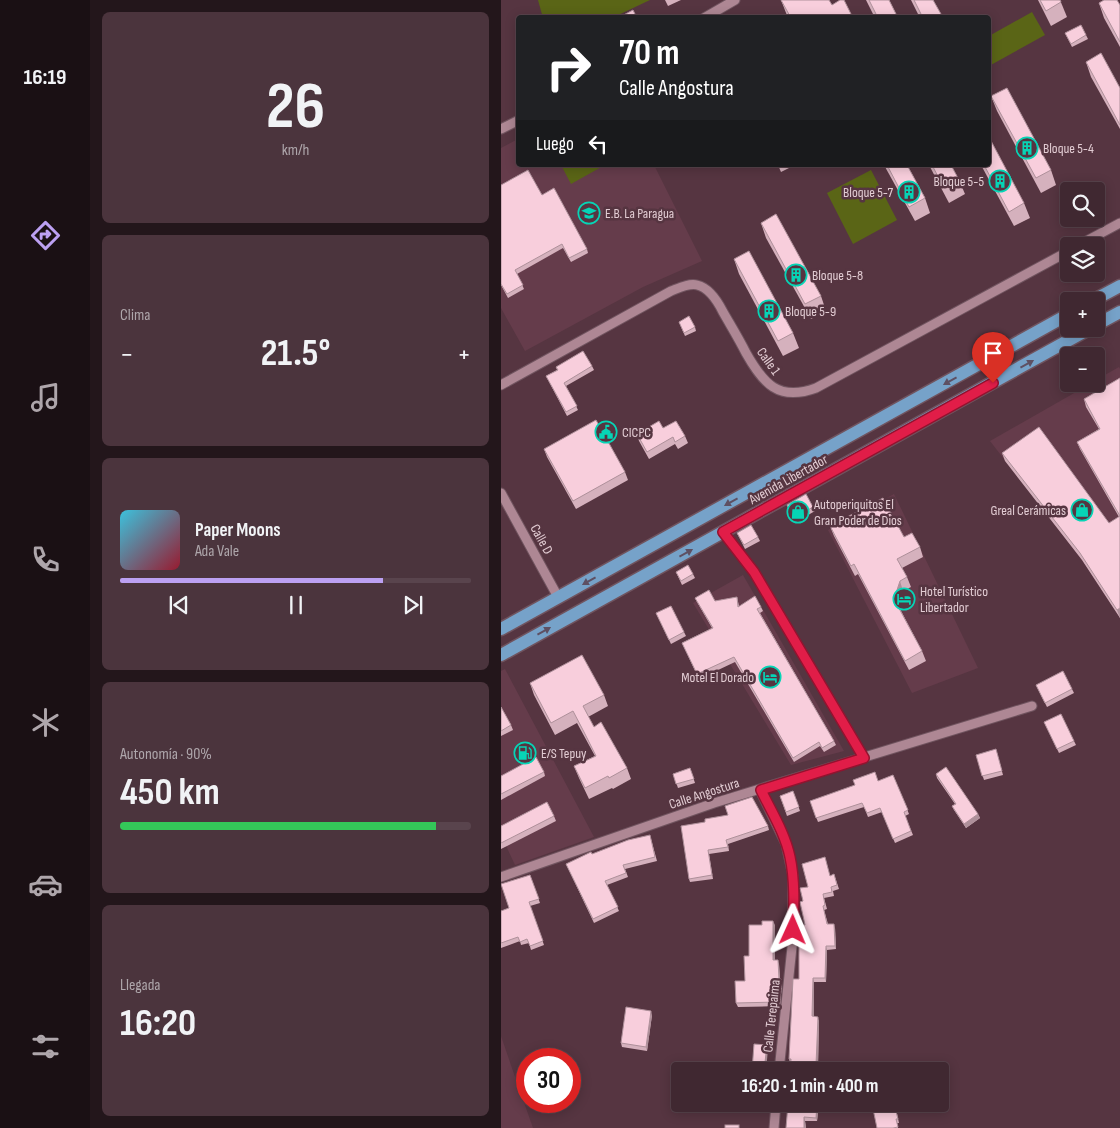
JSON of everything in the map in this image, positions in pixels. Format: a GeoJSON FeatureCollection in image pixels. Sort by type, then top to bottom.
{"type":"FeatureCollection","features":[{"type":"Feature","properties":{"kind":"main road"},"geometry":{"type":"LineString","coordinates":[[1105,294],[1120,286]]}},
{"type":"Feature","properties":{"kind":"main road"},"geometry":{"type":"LineString","coordinates":[[1105,320],[1120,312]]}},
{"type":"Feature","properties":{"kind":"main road","name":"Avenida Libertador"},"geometry":{"type":"LineString","coordinates":[[501,629],[1060,319]]}},
{"type":"Feature","properties":{"kind":"main road","name":"Avenida Libertador"},"geometry":{"type":"LineString","coordinates":[[501,655],[1075,337]]}},
{"type":"Feature","properties":{"kind":"main road"},"geometry":{"type":"LineString","coordinates":[[558,598],[569,617]]}},
{"type":"Feature","properties":{"kind":"street"},"geometry":{"type":"LineString","coordinates":[[709,15],[735,0]]}},
{"type":"Feature","properties":{"kind":"street"},"geometry":{"type":"LineString","coordinates":[[501,129],[516,122]]}},
{"type":"Feature","properties":{"kind":"street"},"geometry":{"type":"LineString","coordinates":[[1094,237],[1120,223]]}},
{"type":"Feature","properties":{"kind":"street","name":"Calle 1"},"geometry":{"type":"LineString","coordinates":[[501,384],[671,290],[692,285],[704,288],[711,294],[754,366],[767,383],[774,389],[784,392],[801,393],[815,388],[1060,256]]}},
{"type":"Feature","properties":{"kind":"street","name":"Calle D"},"geometry":{"type":"LineString","coordinates":[[501,493],[558,598]]}},
{"type":"Feature","properties":{"kind":"street"},"geometry":{"type":"LineString","coordinates":[[723,532],[754,572],[864,758]]}},
{"type":"Feature","properties":{"kind":"street","name":"Calle Angostura"},"geometry":{"type":"LineString","coordinates":[[501,877],[705,807],[1033,706]]}},
{"type":"Feature","properties":{"kind":"street","name":"Calle Terepaima"},"geometry":{"type":"LineString","coordinates":[[761,790],[786,844],[793,876],[792,947],[780,1062]]}},
{"type":"Feature","properties":{"kind":"street"},"geometry":{"type":"LineString","coordinates":[[774,1128],[775,1112]]}},
{"type":"Feature","properties":{"kind":"shaded area","name":"E.B. La Paragua"},"geometry":{"type":"Polygon","coordinates":[[[516,140],[516,167],[655,167],[702,261],[643,287],[525,351],[501,308],[501,148],[516,140]]]}},
{"type":"Feature","properties":{"kind":"shaded area","name":"Greal Cerámicas"},"geometry":{"type":"Polygon","coordinates":[[[1119,367],[1120,369],[1120,618],[1082,560],[990,441],[1076,392],[1105,392],[1105,375],[1119,367]]]}},
{"type":"Feature","properties":{"kind":"shaded area","name":"Hotel Turístico Libertador"},"geometry":{"type":"Polygon","coordinates":[[[894,494],[978,668],[912,693],[828,530],[894,494]]]}},
{"type":"Feature","properties":{"kind":"shaded area","name":"Motel El Dorado"},"geometry":{"type":"Polygon","coordinates":[[[743,575],[844,751],[791,765],[693,603],[743,575]]]}},
{"type":"Feature","properties":{"kind":"shaded area","name":"E/S Tepuy"},"geometry":{"type":"Polygon","coordinates":[[[505,669],[594,837],[515,865],[501,835],[501,671],[505,669]]]}},
{"type":"Feature","properties":{"kind":"shaded area"},"geometry":{"type":"Polygon","coordinates":[[[501,1036],[516,1080],[516,1113],[528,1113],[533,1128],[501,1128],[501,1036]]]}},
{"type":"Feature","properties":{"kind":"green space"},"geometry":{"type":"Polygon","coordinates":[[[538,0],[650,0],[618,15],[542,15],[538,0]]]}},
{"type":"Feature","properties":{"kind":"green space"},"geometry":{"type":"Polygon","coordinates":[[[1032,12],[1045,35],[991,65],[991,35],[1032,12]]]}},
{"type":"Feature","properties":{"kind":"green space"},"geometry":{"type":"Polygon","coordinates":[[[562,167],[601,167],[571,184],[562,167]]]}},
{"type":"Feature","properties":{"kind":"green space"},"geometry":{"type":"Polygon","coordinates":[[[871,170],[897,220],[853,244],[827,193],[871,170]]]}},
{"type":"Feature","properties":{"kind":"building"},"geometry":{"type":"Polygon","coordinates":[[[781,0],[829,0],[832,5],[840,0],[844,0],[852,15],[789,15],[781,0]]]}},
{"type":"Feature","properties":{"kind":"building"},"geometry":{"type":"Polygon","coordinates":[[[869,0],[889,0],[896,15],[876,15],[869,0]]]}},
{"type":"Feature","properties":{"kind":"building"},"geometry":{"type":"Polygon","coordinates":[[[914,0],[933,0],[941,14],[940,15],[922,15],[914,0]]]}},
{"type":"Feature","properties":{"kind":"building"},"geometry":{"type":"Polygon","coordinates":[[[1040,0],[1060,0],[1061,2],[1046,11],[1040,0]]]}},
{"type":"Feature","properties":{"kind":"building"},"geometry":{"type":"Polygon","coordinates":[[[1104,0],[1117,0],[1120,5],[1120,42],[1099,3],[1104,0]]]}},
{"type":"Feature","properties":{"kind":"building"},"geometry":{"type":"Polygon","coordinates":[[[633,10],[636,15],[624,15],[633,10]]]}},
{"type":"Feature","properties":{"kind":"building"},"geometry":{"type":"Polygon","coordinates":[[[1081,25],[1086,35],[1071,44],[1065,33],[1081,25]]]}},
{"type":"Feature","properties":{"kind":"building"},"geometry":{"type":"Polygon","coordinates":[[[1101,53],[1120,88],[1120,125],[1086,62],[1101,53]]]}},
{"type":"Feature","properties":{"kind":"building","name":"Bloque 5-4"},"geometry":{"type":"Polygon","coordinates":[[[1007,88],[1051,170],[1036,178],[991,96],[1007,88]]]}},
{"type":"Feature","properties":{"kind":"building","name":"Bloque 5-5"},"geometry":{"type":"Polygon","coordinates":[[[991,141],[1024,203],[1009,212],[985,167],[991,167],[991,141]]]}},
{"type":"Feature","properties":{"kind":"building","name":"Bloque 5-7"},"geometry":{"type":"Polygon","coordinates":[[[888,167],[908,167],[925,198],[909,207],[888,167]]]}},
{"type":"Feature","properties":{"kind":"building"},"geometry":{"type":"Polygon","coordinates":[[[933,167],[952,167],[959,180],[944,188],[933,167]]]}},
{"type":"Feature","properties":{"kind":"building"},"geometry":{"type":"Polygon","coordinates":[[[528,170],[542,195],[554,188],[587,249],[569,258],[562,244],[515,270],[523,285],[507,294],[501,284],[501,185],[528,170]]]}},
{"type":"Feature","properties":{"kind":"building","name":"Bloque 5-8"},"geometry":{"type":"Polygon","coordinates":[[[776,214],[821,296],[805,304],[761,223],[776,214]]]}},
{"type":"Feature","properties":{"kind":"building","name":"Bloque 5-9"},"geometry":{"type":"Polygon","coordinates":[[[749,251],[793,333],[778,341],[734,259],[749,251]]]}},
{"type":"Feature","properties":{"kind":"building"},"geometry":{"type":"Polygon","coordinates":[[[689,316],[695,327],[684,333],[679,322],[689,316]]]}},
{"type":"Feature","properties":{"kind":"building"},"geometry":{"type":"Polygon","coordinates":[[[583,351],[592,366],[564,383],[577,406],[566,412],[546,376],[558,370],[556,367],[583,351]]]}},
{"type":"Feature","properties":{"kind":"building"},"geometry":{"type":"Polygon","coordinates":[[[1120,378],[1120,516],[1077,442],[1100,429],[1084,399],[1096,392],[1105,392],[1105,387],[1120,378]]]}},
{"type":"Feature","properties":{"kind":"building"},"geometry":{"type":"Polygon","coordinates":[[[596,420],[625,472],[573,501],[544,449],[596,420]]]}},
{"type":"Feature","properties":{"kind":"building"},"geometry":{"type":"Polygon","coordinates":[[[659,421],[663,428],[676,421],[685,436],[675,442],[673,437],[647,452],[637,434],[659,421]]]}},
{"type":"Feature","properties":{"kind":"building"},"geometry":{"type":"Polygon","coordinates":[[[1039,427],[1109,523],[1120,516],[1120,608],[1117,610],[1080,553],[1002,453],[1039,427]]]}},
{"type":"Feature","properties":{"kind":"building"},"geometry":{"type":"Polygon","coordinates":[[[806,494],[813,507],[794,518],[787,505],[806,494]]]}},
{"type":"Feature","properties":{"kind":"building"},"geometry":{"type":"Polygon","coordinates":[[[883,498],[904,537],[912,533],[920,547],[897,559],[907,577],[900,581],[894,599],[922,651],[905,661],[854,564],[851,566],[830,526],[883,498]]]}},
{"type":"Feature","properties":{"kind":"building"},"geometry":{"type":"Polygon","coordinates":[[[751,525],[758,537],[744,545],[737,533],[751,525]]]}},
{"type":"Feature","properties":{"kind":"building"},"geometry":{"type":"Polygon","coordinates":[[[688,565],[693,574],[681,581],[676,572],[688,565]]]}},
{"type":"Feature","properties":{"kind":"building","name":"Motel El Dorado"},"geometry":{"type":"Polygon","coordinates":[[[709,590],[715,601],[737,597],[738,607],[755,596],[761,607],[757,609],[834,741],[822,748],[819,742],[793,758],[734,657],[697,674],[682,643],[713,628],[695,598],[709,590]]]}},
{"type":"Feature","properties":{"kind":"building"},"geometry":{"type":"Polygon","coordinates":[[[671,606],[684,632],[669,640],[656,613],[671,606]]]}},
{"type":"Feature","properties":{"kind":"building"},"geometry":{"type":"Polygon","coordinates":[[[582,655],[604,695],[583,706],[594,727],[601,722],[627,768],[585,788],[574,766],[596,756],[573,711],[551,723],[530,683],[582,655]]]}},
{"type":"Feature","properties":{"kind":"building"},"geometry":{"type":"Polygon","coordinates":[[[1063,671],[1072,689],[1045,703],[1036,685],[1063,671]]]}},
{"type":"Feature","properties":{"kind":"building"},"geometry":{"type":"Polygon","coordinates":[[[501,707],[511,725],[501,731],[501,707]]]}},
{"type":"Feature","properties":{"kind":"building"},"geometry":{"type":"Polygon","coordinates":[[[1061,714],[1074,741],[1057,749],[1044,722],[1061,714]]]}},
{"type":"Feature","properties":{"kind":"building"},"geometry":{"type":"Polygon","coordinates":[[[996,749],[1002,771],[982,776],[976,755],[996,749]]]}},
{"type":"Feature","properties":{"kind":"building"},"geometry":{"type":"Polygon","coordinates":[[[536,757],[544,772],[501,794],[501,776],[536,757]]]}},
{"type":"Feature","properties":{"kind":"building"},"geometry":{"type":"Polygon","coordinates":[[[946,767],[978,814],[964,824],[952,806],[956,804],[936,774],[946,767]]]}},
{"type":"Feature","properties":{"kind":"building"},"geometry":{"type":"Polygon","coordinates":[[[690,768],[694,779],[676,784],[673,774],[690,768]]]}},
{"type":"Feature","properties":{"kind":"building"},"geometry":{"type":"Polygon","coordinates":[[[875,772],[878,781],[893,775],[908,810],[904,812],[911,831],[893,839],[880,808],[867,813],[862,803],[816,818],[810,801],[855,785],[853,780],[875,772]]]}},
{"type":"Feature","properties":{"kind":"building"},"geometry":{"type":"Polygon","coordinates":[[[793,791],[799,807],[786,812],[780,796],[793,791]]]}},
{"type":"Feature","properties":{"kind":"building"},"geometry":{"type":"Polygon","coordinates":[[[752,797],[768,826],[726,840],[728,847],[708,850],[712,875],[689,879],[681,826],[705,822],[705,819],[728,815],[725,806],[752,797]]]}},
{"type":"Feature","properties":{"kind":"building"},"geometry":{"type":"Polygon","coordinates":[[[547,802],[554,816],[501,843],[501,826],[547,802]]]}},
{"type":"Feature","properties":{"kind":"building"},"geometry":{"type":"Polygon","coordinates":[[[650,835],[655,857],[623,865],[626,873],[605,881],[618,907],[593,919],[566,864],[591,852],[592,854],[628,840],[650,835]]]}},
{"type":"Feature","properties":{"kind":"building"},"geometry":{"type":"Polygon","coordinates":[[[825,857],[830,876],[834,874],[837,885],[831,887],[832,892],[823,894],[825,905],[823,906],[827,924],[834,924],[835,946],[826,946],[825,978],[813,978],[812,1016],[818,1017],[816,1062],[791,1062],[791,1059],[789,1059],[793,979],[799,979],[799,933],[803,933],[803,925],[805,925],[800,902],[803,901],[800,888],[808,887],[802,864],[825,857]]]}},
{"type":"Feature","properties":{"kind":"building"},"geometry":{"type":"Polygon","coordinates":[[[530,875],[539,899],[529,902],[543,941],[530,946],[527,939],[520,942],[518,937],[501,943],[501,911],[509,908],[501,884],[530,875]]]}},
{"type":"Feature","properties":{"kind":"building"},"geometry":{"type":"Polygon","coordinates":[[[762,921],[773,921],[773,960],[778,960],[779,979],[781,979],[778,1002],[736,1003],[735,981],[745,981],[744,956],[749,956],[749,925],[762,925],[762,921]]]}},
{"type":"Feature","properties":{"kind":"building"},"geometry":{"type":"Polygon","coordinates":[[[626,1007],[651,1011],[646,1047],[621,1043],[626,1007]]]}},
{"type":"Feature","properties":{"kind":"building"},"geometry":{"type":"Polygon","coordinates":[[[754,1044],[767,1045],[765,1062],[753,1062],[754,1044]]]}},
{"type":"Feature","properties":{"kind":"building"},"geometry":{"type":"Polygon","coordinates":[[[787,1112],[816,1112],[816,1118],[804,1117],[804,1128],[786,1128],[787,1112]]]}},
{"type":"Feature","properties":{"kind":"building"},"geometry":{"type":"Polygon","coordinates":[[[874,1112],[896,1112],[898,1127],[877,1128],[874,1112]]]}},
{"type":"Feature","properties":{"kind":"building"},"geometry":{"type":"Polygon","coordinates":[[[725,1125],[739,1125],[739,1128],[725,1128],[725,1125]]]}},
{"type":"Feature","properties":{"kind":"place","name":"Bloque 5-4"},"geometry":{"type":"Point","coordinates":[1027,148]}},
{"type":"Feature","properties":{"kind":"place","name":"Bloque 5-5"},"geometry":{"type":"Point","coordinates":[1000,181]}},
{"type":"Feature","properties":{"kind":"place","name":"Bloque 5-7"},"geometry":{"type":"Point","coordinates":[909,192]}},
{"type":"Feature","properties":{"kind":"place","name":"E.B. La Paragua"},"geometry":{"type":"Point","coordinates":[589,213]}},
{"type":"Feature","properties":{"kind":"place","name":"Bloque 5-8"},"geometry":{"type":"Point","coordinates":[796,275]}},
{"type":"Feature","properties":{"kind":"place","name":"Bloque 5-9"},"geometry":{"type":"Point","coordinates":[769,311]}},
{"type":"Feature","properties":{"kind":"place","name":"CICPC"},"geometry":{"type":"Point","coordinates":[606,432]}},
{"type":"Feature","properties":{"kind":"place","name":"Greal Cerámicas"},"geometry":{"type":"Point","coordinates":[1082,510]}},
{"type":"Feature","properties":{"kind":"place","name":"Autoperiquitos El Gran Poder de Dios"},"geometry":{"type":"Point","coordinates":[798,512]}},
{"type":"Feature","properties":{"kind":"place","name":"Hotel Turístico Libertador"},"geometry":{"type":"Point","coordinates":[904,599]}},
{"type":"Feature","properties":{"kind":"place","name":"Motel El Dorado"},"geometry":{"type":"Point","coordinates":[770,677]}},
{"type":"Feature","properties":{"kind":"place","name":"E/S Tepuy"},"geometry":{"type":"Point","coordinates":[525,753]}},
{"type":"Feature","properties":{"kind":"route"},"geometry":{"type":"LineString","coordinates":[[793,930],[793,876],[790,857],[779,827],[761,790],[864,758],[754,572],[723,532],[993,383]]}}]}
